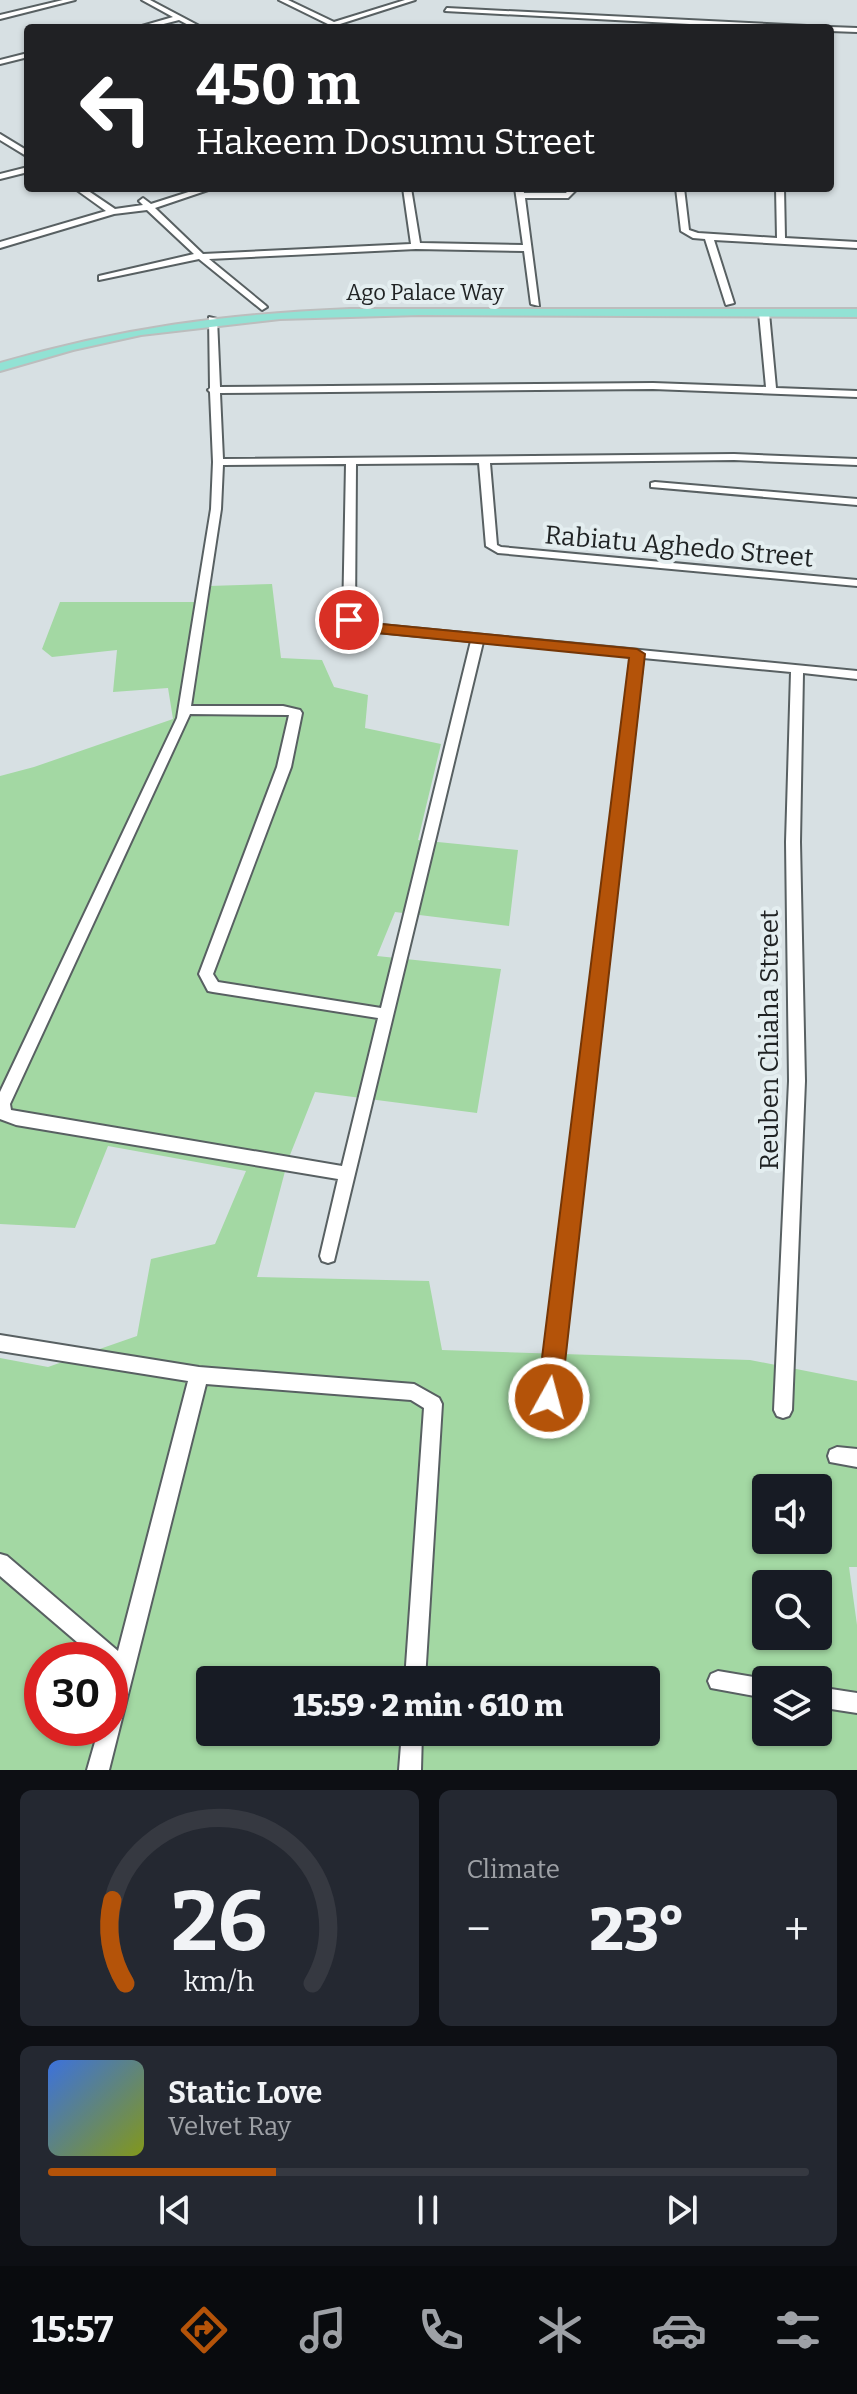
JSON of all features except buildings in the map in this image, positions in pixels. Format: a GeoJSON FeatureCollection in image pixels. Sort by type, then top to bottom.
{"type":"FeatureCollection","features":[{"type":"Feature","properties":{"kind":"main road","name":"Ago Palace Way"},"geometry":{"type":"LineString","coordinates":[[0,357],[63,337],[154,318],[257,307],[857,302]]}},
{"type":"Feature","properties":{"kind":"main road","name":"Ago Palace Way"},"geometry":{"type":"LineString","coordinates":[[0,367],[98,338],[212,319],[289,313],[434,310],[857,313]]}},
{"type":"Feature","properties":{"kind":"street"},"geometry":{"type":"LineString","coordinates":[[0,17],[72,0]]}},
{"type":"Feature","properties":{"kind":"street"},"geometry":{"type":"LineString","coordinates":[[145,0],[191,24]]}},
{"type":"Feature","properties":{"kind":"street"},"geometry":{"type":"LineString","coordinates":[[282,0],[334,24],[412,0]]}},
{"type":"Feature","properties":{"kind":"street"},"geometry":{"type":"LineString","coordinates":[[447,10],[673,24]]}},
{"type":"Feature","properties":{"kind":"street"},"geometry":{"type":"LineString","coordinates":[[498,24],[503,13]]}},
{"type":"Feature","properties":{"kind":"street"},"geometry":{"type":"LineString","coordinates":[[155,24],[180,18]]}},
{"type":"Feature","properties":{"kind":"street"},"geometry":{"type":"LineString","coordinates":[[591,24],[593,18]]}},
{"type":"Feature","properties":{"kind":"street"},"geometry":{"type":"LineString","coordinates":[[834,29],[857,30]]}},
{"type":"Feature","properties":{"kind":"street"},"geometry":{"type":"LineString","coordinates":[[0,62],[24,56]]}},
{"type":"Feature","properties":{"kind":"street"},"geometry":{"type":"LineString","coordinates":[[0,136],[24,152]]}},
{"type":"Feature","properties":{"kind":"street"},"geometry":{"type":"LineString","coordinates":[[0,177],[24,170]]}},
{"type":"Feature","properties":{"kind":"street"},"geometry":{"type":"LineString","coordinates":[[84,192],[113,212]]}},
{"type":"Feature","properties":{"kind":"street"},"geometry":{"type":"LineString","coordinates":[[140,206],[177,192]]}},
{"type":"Feature","properties":{"kind":"street"},"geometry":{"type":"LineString","coordinates":[[0,245],[194,192]]}},
{"type":"Feature","properties":{"kind":"street"},"geometry":{"type":"LineString","coordinates":[[408,192],[416,246]]}},
{"type":"Feature","properties":{"kind":"street"},"geometry":{"type":"LineString","coordinates":[[536,304],[520,192],[568,195],[571,192]]}},
{"type":"Feature","properties":{"kind":"street"},"geometry":{"type":"LineString","coordinates":[[680,192],[685,231],[709,239],[857,245]]}},
{"type":"Feature","properties":{"kind":"street"},"geometry":{"type":"LineString","coordinates":[[780,192],[781,241]]}},
{"type":"Feature","properties":{"kind":"street"},"geometry":{"type":"LineString","coordinates":[[140,206],[257,307]]}},
{"type":"Feature","properties":{"kind":"street"},"geometry":{"type":"LineString","coordinates":[[709,239],[729,303]]}},
{"type":"Feature","properties":{"kind":"street"},"geometry":{"type":"LineString","coordinates":[[102,278],[197,257],[416,246],[527,248]]}},
{"type":"Feature","properties":{"kind":"street"},"geometry":{"type":"LineString","coordinates":[[764,313],[771,388]]}},
{"type":"Feature","properties":{"kind":"street"},"geometry":{"type":"LineString","coordinates":[[212,319],[218,462],[216,509],[185,710],[2,1104],[4,1114],[348,1174]]}},
{"type":"Feature","properties":{"kind":"street"},"geometry":{"type":"LineString","coordinates":[[213,390],[771,388],[857,394]]}},
{"type":"Feature","properties":{"kind":"street"},"geometry":{"type":"LineString","coordinates":[[218,462],[734,457],[857,462]]}},
{"type":"Feature","properties":{"kind":"street","name":"Rabiatu Aghedo Street"},"geometry":{"type":"LineString","coordinates":[[484,459],[492,546],[498,550],[857,583]]}},
{"type":"Feature","properties":{"kind":"street"},"geometry":{"type":"LineString","coordinates":[[351,462],[349,620],[357,626],[857,675]]}},
{"type":"Feature","properties":{"kind":"street"},"geometry":{"type":"LineString","coordinates":[[655,485],[857,502]]}},
{"type":"Feature","properties":{"kind":"street"},"geometry":{"type":"LineString","coordinates":[[328,1256],[477,640]]}},
{"type":"Feature","properties":{"kind":"street"},"geometry":{"type":"LineString","coordinates":[[549,1398],[637,654]]}},
{"type":"Feature","properties":{"kind":"street","name":"Reuben Chiaha Street"},"geometry":{"type":"LineString","coordinates":[[783,1410],[797,1081],[793,842],[797,670]]}},
{"type":"Feature","properties":{"kind":"street"},"geometry":{"type":"LineString","coordinates":[[185,710],[283,710],[296,713],[284,767],[206,974],[208,981],[213,987],[386,1014]]}},
{"type":"Feature","properties":{"kind":"street"},"geometry":{"type":"LineString","coordinates":[[0,1343],[199,1375],[414,1392],[433,1404],[416,1666]]}},
{"type":"Feature","properties":{"kind":"street"},"geometry":{"type":"LineString","coordinates":[[128,1649],[199,1375]]}},
{"type":"Feature","properties":{"kind":"street"},"geometry":{"type":"LineString","coordinates":[[837,1456],[857,1458]]}},
{"type":"Feature","properties":{"kind":"street"},"geometry":{"type":"LineString","coordinates":[[0,1563],[93,1642]]}},
{"type":"Feature","properties":{"kind":"street"},"geometry":{"type":"LineString","coordinates":[[718,1681],[752,1686]]}},
{"type":"Feature","properties":{"kind":"street"},"geometry":{"type":"LineString","coordinates":[[832,1699],[857,1703]]}},
{"type":"Feature","properties":{"kind":"street"},"geometry":{"type":"LineString","coordinates":[[98,1770],[104,1746]]}},
{"type":"Feature","properties":{"kind":"street"},"geometry":{"type":"LineString","coordinates":[[410,1770],[411,1746]]}},
{"type":"Feature","properties":{"kind":"green space"},"geometry":{"type":"Polygon","coordinates":[[[272,584],[281,658],[322,660],[334,687],[368,695],[365,728],[441,744],[418,840],[518,850],[509,926],[395,912],[377,956],[501,969],[477,1113],[315,1092],[288,1160],[257,1277],[429,1281],[442,1350],[750,1360],[857,1381],[857,1567],[849,1567],[857,1625],[857,1770],[0,1770],[0,1358],[48,1367],[137,1336],[151,1259],[215,1244],[246,1171],[108,1146],[75,1228],[0,1224],[0,776],[173,719],[168,688],[113,692],[117,650],[52,657],[42,649],[60,602],[198,602],[209,586],[272,584]]]}},
{"type":"Feature","properties":{"kind":"route"},"geometry":{"type":"LineString","coordinates":[[349,620],[357,626],[637,654],[549,1398]]}}]}
